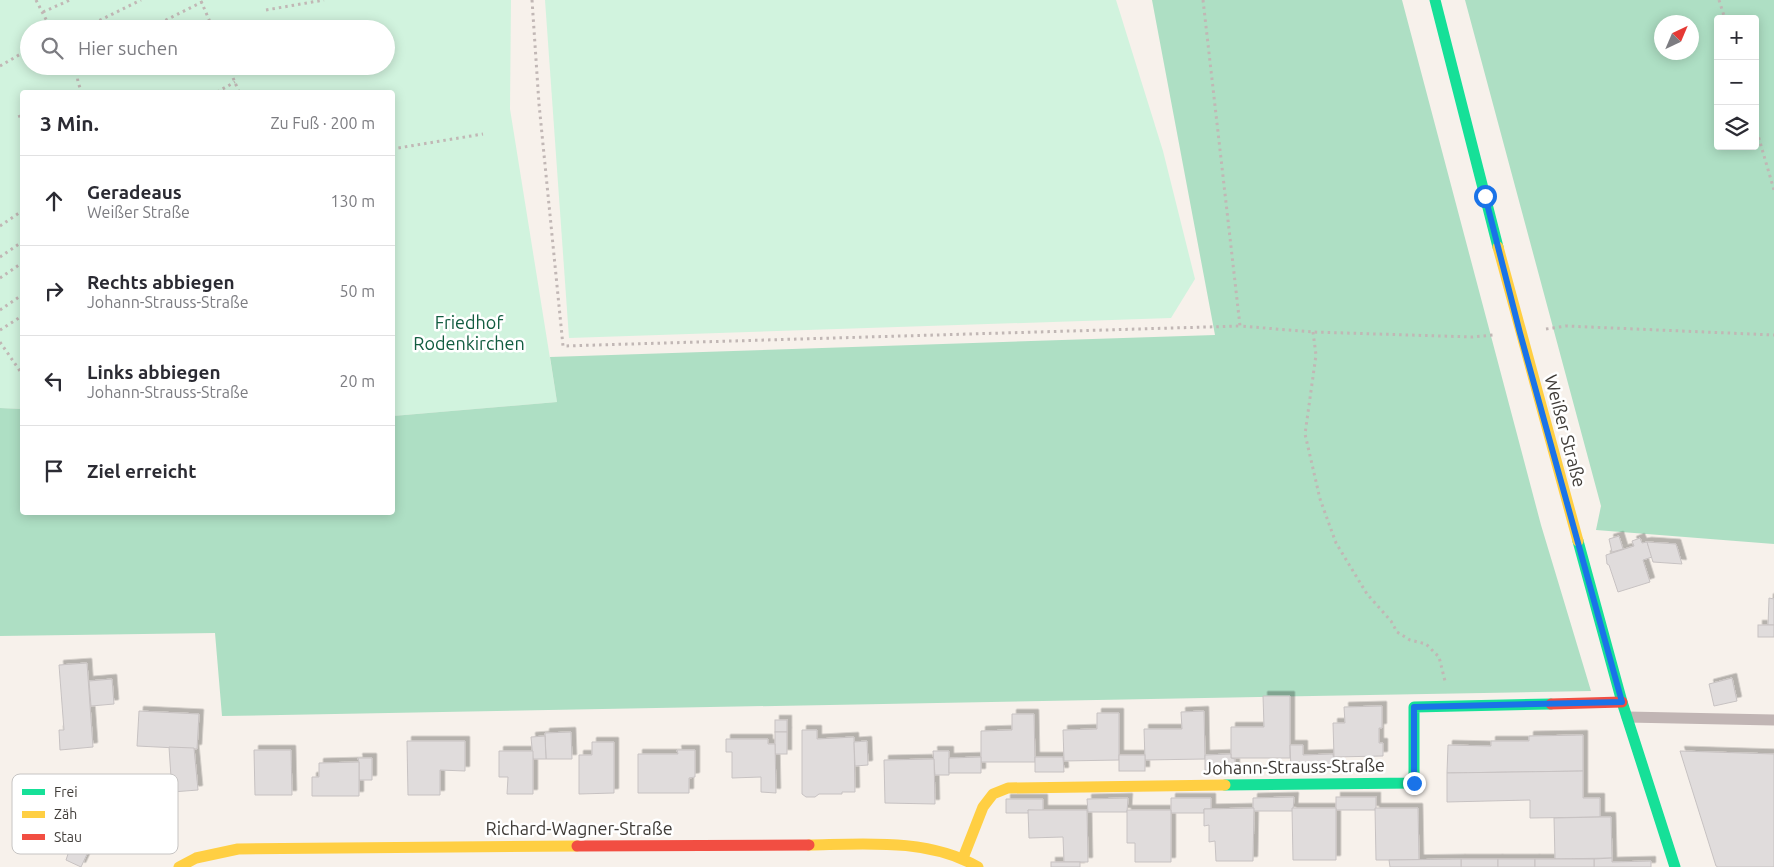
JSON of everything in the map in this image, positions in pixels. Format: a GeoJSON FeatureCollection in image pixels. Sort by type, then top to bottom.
{"type":"FeatureCollection","features":[{"type":"Feature","properties":{"kind":"street","name":"Weißer Straße"},"geometry":{"type":"LineString","coordinates":[[1435,0],[1520,333],[1622,702],[1675,867]]}},
{"type":"Feature","properties":{"kind":"street","name":"Johann-Strauss-Straße"},"geometry":{"type":"LineString","coordinates":[[963,858],[983,807],[993,794],[1008,788],[1414,783],[1414,707],[1622,702]]}},
{"type":"Feature","properties":{"kind":"street","name":"Richard-Wagner-Straße"},"geometry":{"type":"LineString","coordinates":[[179,867],[196,858],[238,849],[902,844],[963,858],[978,867]]}},
{"type":"Feature","properties":{"kind":"lane"},"geometry":{"type":"LineString","coordinates":[[1627,718],[1774,720]]}},
{"type":"Feature","properties":{"kind":"path"},"geometry":{"type":"LineString","coordinates":[[36,0],[46,20]]}},
{"type":"Feature","properties":{"kind":"path"},"geometry":{"type":"LineString","coordinates":[[42,12],[70,0]]}},
{"type":"Feature","properties":{"kind":"path"},"geometry":{"type":"LineString","coordinates":[[100,20],[141,0]]}},
{"type":"Feature","properties":{"kind":"path"},"geometry":{"type":"LineString","coordinates":[[165,20],[206,0]]}},
{"type":"Feature","properties":{"kind":"path"},"geometry":{"type":"LineString","coordinates":[[266,10],[324,0]]}},
{"type":"Feature","properties":{"kind":"path"},"geometry":{"type":"LineString","coordinates":[[532,0],[539,104],[563,346],[1240,326],[1313,332],[1473,337],[1520,333],[1566,326],[1774,335]]}},
{"type":"Feature","properties":{"kind":"path"},"geometry":{"type":"LineString","coordinates":[[1203,0],[1240,326]]}},
{"type":"Feature","properties":{"kind":"path"},"geometry":{"type":"LineString","coordinates":[[1719,0],[1724,15]]}},
{"type":"Feature","properties":{"kind":"path"},"geometry":{"type":"LineString","coordinates":[[201,1],[209,20]]}},
{"type":"Feature","properties":{"kind":"path"},"geometry":{"type":"LineString","coordinates":[[0,66],[20,54]]}},
{"type":"Feature","properties":{"kind":"path"},"geometry":{"type":"LineString","coordinates":[[77,75],[81,90]]}},
{"type":"Feature","properties":{"kind":"path"},"geometry":{"type":"LineString","coordinates":[[232,75],[238,90]]}},
{"type":"Feature","properties":{"kind":"path"},"geometry":{"type":"LineString","coordinates":[[221,90],[235,82]]}},
{"type":"Feature","properties":{"kind":"path"},"geometry":{"type":"LineString","coordinates":[[395,149],[483,134]]}},
{"type":"Feature","properties":{"kind":"path"},"geometry":{"type":"LineString","coordinates":[[1759,139],[1774,190]]}},
{"type":"Feature","properties":{"kind":"path"},"geometry":{"type":"LineString","coordinates":[[0,226],[20,212]]}},
{"type":"Feature","properties":{"kind":"path"},"geometry":{"type":"LineString","coordinates":[[0,256],[20,243]]}},
{"type":"Feature","properties":{"kind":"path"},"geometry":{"type":"LineString","coordinates":[[0,278],[20,264]]}},
{"type":"Feature","properties":{"kind":"path"},"geometry":{"type":"LineString","coordinates":[[0,310],[20,296]]}},
{"type":"Feature","properties":{"kind":"path"},"geometry":{"type":"LineString","coordinates":[[0,330],[20,317]]}},
{"type":"Feature","properties":{"kind":"path"},"geometry":{"type":"LineString","coordinates":[[1313,332],[1316,355],[1305,434],[1320,499],[1336,543],[1367,594],[1391,621],[1397,632],[1410,640],[1426,644],[1439,657],[1445,677],[1446,706]]}},
{"type":"Feature","properties":{"kind":"path"},"geometry":{"type":"LineString","coordinates":[[0,342],[20,371]]}},
{"type":"Feature","properties":{"kind":"green space","name":"Friedhof Rodenkirchen"},"geometry":{"type":"Polygon","coordinates":[[[0,0],[511,0],[510,109],[557,402],[395,416],[395,90],[20,90],[20,409],[0,408],[0,0]]]}},
{"type":"Feature","properties":{"kind":"green space"},"geometry":{"type":"Polygon","coordinates":[[[545,0],[1116,0],[1163,151],[1195,279],[1171,318],[569,338],[545,0]]]}},
{"type":"Feature","properties":{"kind":"green space"},"geometry":{"type":"Polygon","coordinates":[[[1152,0],[1402,0],[1541,525],[1591,691],[222,716],[215,633],[0,636],[0,408],[20,409],[20,515],[395,515],[395,416],[557,402],[550,357],[1215,335],[1152,0]]]}},
{"type":"Feature","properties":{"kind":"green space"},"geometry":{"type":"Polygon","coordinates":[[[1465,0],[1774,0],[1774,544],[1596,530],[1601,506],[1465,0]]]}},
{"type":"Feature","properties":{"kind":"building"},"geometry":{"type":"Polygon","coordinates":[[[1619,536],[1623,549],[1612,552],[1609,539],[1619,536]]]}},
{"type":"Feature","properties":{"kind":"building"},"geometry":{"type":"Polygon","coordinates":[[[1640,538],[1642,543],[1647,542],[1652,557],[1643,560],[1650,582],[1618,592],[1607,564],[1606,555],[1634,546],[1632,541],[1640,538]]]}},
{"type":"Feature","properties":{"kind":"building"},"geometry":{"type":"Polygon","coordinates":[[[1647,542],[1676,544],[1682,564],[1653,562],[1647,542]]]}},
{"type":"Feature","properties":{"kind":"building"},"geometry":{"type":"Polygon","coordinates":[[[1769,598],[1774,599],[1774,625],[1768,625],[1769,598]]]}},
{"type":"Feature","properties":{"kind":"building"},"geometry":{"type":"Polygon","coordinates":[[[1758,625],[1774,625],[1774,637],[1758,637],[1758,625]]]}},
{"type":"Feature","properties":{"kind":"building"},"geometry":{"type":"Polygon","coordinates":[[[87,663],[93,747],[60,750],[59,730],[64,730],[59,665],[87,663]]]}},
{"type":"Feature","properties":{"kind":"building"},"geometry":{"type":"Polygon","coordinates":[[[1732,678],[1737,701],[1714,706],[1709,684],[1732,678]]]}},
{"type":"Feature","properties":{"kind":"building"},"geometry":{"type":"Polygon","coordinates":[[[112,679],[114,704],[91,706],[89,681],[112,679]]]}},
{"type":"Feature","properties":{"kind":"building"},"geometry":{"type":"Polygon","coordinates":[[[1263,696],[1290,696],[1290,758],[1231,758],[1231,727],[1264,727],[1263,696]]]}},
{"type":"Feature","properties":{"kind":"building"},"geometry":{"type":"Polygon","coordinates":[[[1382,706],[1382,728],[1379,728],[1379,743],[1383,743],[1383,756],[1334,757],[1333,723],[1345,723],[1344,707],[1382,706]]]}},
{"type":"Feature","properties":{"kind":"building"},"geometry":{"type":"Polygon","coordinates":[[[139,711],[199,714],[197,749],[137,746],[139,711]]]}},
{"type":"Feature","properties":{"kind":"building"},"geometry":{"type":"Polygon","coordinates":[[[1204,711],[1205,759],[1145,760],[1144,729],[1182,729],[1181,712],[1204,711]]]}},
{"type":"Feature","properties":{"kind":"building"},"geometry":{"type":"Polygon","coordinates":[[[1097,713],[1119,713],[1119,760],[1064,761],[1063,730],[1097,729],[1097,713]]]}},
{"type":"Feature","properties":{"kind":"building"},"geometry":{"type":"Polygon","coordinates":[[[1012,714],[1034,714],[1035,762],[981,762],[981,731],[1012,730],[1012,714]]]}},
{"type":"Feature","properties":{"kind":"building"},"geometry":{"type":"Polygon","coordinates":[[[775,720],[787,720],[787,732],[775,732],[775,720]]]}},
{"type":"Feature","properties":{"kind":"building"},"geometry":{"type":"Polygon","coordinates":[[[802,730],[817,730],[817,739],[854,737],[855,792],[819,794],[815,797],[806,797],[802,794],[802,730]]]}},
{"type":"Feature","properties":{"kind":"building"},"geometry":{"type":"Polygon","coordinates":[[[571,732],[572,759],[546,759],[545,733],[571,732]]]}},
{"type":"Feature","properties":{"kind":"building"},"geometry":{"type":"Polygon","coordinates":[[[775,732],[787,732],[787,754],[775,754],[775,732]]]}},
{"type":"Feature","properties":{"kind":"building"},"geometry":{"type":"Polygon","coordinates":[[[1583,735],[1583,771],[1447,773],[1448,745],[1491,746],[1491,741],[1529,741],[1529,736],[1583,735]]]}},
{"type":"Feature","properties":{"kind":"building"},"geometry":{"type":"Polygon","coordinates":[[[545,736],[546,759],[533,759],[531,737],[545,736]]]}},
{"type":"Feature","properties":{"kind":"building"},"geometry":{"type":"Polygon","coordinates":[[[726,739],[768,739],[768,744],[775,744],[776,793],[761,792],[761,777],[732,778],[732,752],[726,752],[726,739]]]}},
{"type":"Feature","properties":{"kind":"building"},"geometry":{"type":"Polygon","coordinates":[[[407,741],[465,741],[465,771],[440,770],[440,795],[408,795],[407,741]]]}},
{"type":"Feature","properties":{"kind":"building"},"geometry":{"type":"Polygon","coordinates":[[[867,741],[868,765],[855,766],[854,742],[867,741]]]}},
{"type":"Feature","properties":{"kind":"building"},"geometry":{"type":"Polygon","coordinates":[[[592,742],[614,742],[614,793],[579,794],[579,755],[592,755],[592,742]]]}},
{"type":"Feature","properties":{"kind":"building"},"geometry":{"type":"Polygon","coordinates":[[[1290,745],[1303,745],[1303,755],[1333,754],[1335,769],[1291,769],[1290,745]]]}},
{"type":"Feature","properties":{"kind":"building"},"geometry":{"type":"Polygon","coordinates":[[[169,747],[194,748],[198,790],[178,792],[178,774],[171,774],[169,747]]]}},
{"type":"Feature","properties":{"kind":"building"},"geometry":{"type":"Polygon","coordinates":[[[254,750],[291,750],[292,795],[255,795],[254,750]]]}},
{"type":"Feature","properties":{"kind":"building"},"geometry":{"type":"Polygon","coordinates":[[[677,750],[695,750],[695,777],[689,778],[689,793],[638,793],[638,754],[678,754],[677,750]]]}},
{"type":"Feature","properties":{"kind":"building"},"geometry":{"type":"Polygon","coordinates":[[[499,751],[533,751],[533,794],[507,794],[508,777],[499,777],[499,751]]]}},
{"type":"Feature","properties":{"kind":"building"},"geometry":{"type":"Polygon","coordinates":[[[933,751],[949,751],[949,775],[935,775],[933,751]]]}},
{"type":"Feature","properties":{"kind":"building"},"geometry":{"type":"Polygon","coordinates":[[[1680,751],[1774,754],[1774,867],[1716,866],[1680,751]]]}},
{"type":"Feature","properties":{"kind":"building"},"geometry":{"type":"Polygon","coordinates":[[[1231,754],[1231,758],[1235,759],[1235,769],[1205,770],[1205,755],[1231,754]]]}},
{"type":"Feature","properties":{"kind":"building"},"geometry":{"type":"Polygon","coordinates":[[[1119,755],[1145,755],[1145,771],[1119,771],[1119,755]]]}},
{"type":"Feature","properties":{"kind":"building"},"geometry":{"type":"Polygon","coordinates":[[[981,757],[981,773],[949,773],[949,758],[981,757]]]}},
{"type":"Feature","properties":{"kind":"building"},"geometry":{"type":"Polygon","coordinates":[[[1035,757],[1063,757],[1064,772],[1035,772],[1035,757]]]}},
{"type":"Feature","properties":{"kind":"building"},"geometry":{"type":"Polygon","coordinates":[[[358,758],[372,758],[372,780],[359,780],[358,758]]]}},
{"type":"Feature","properties":{"kind":"building"},"geometry":{"type":"Polygon","coordinates":[[[934,759],[935,804],[885,803],[884,760],[934,759]]]}},
{"type":"Feature","properties":{"kind":"building"},"geometry":{"type":"Polygon","coordinates":[[[359,762],[359,796],[312,796],[312,777],[319,777],[319,763],[359,762]]]}},
{"type":"Feature","properties":{"kind":"building"},"geometry":{"type":"Polygon","coordinates":[[[1583,771],[1583,798],[1600,798],[1600,817],[1530,818],[1530,800],[1447,802],[1447,773],[1583,771]]]}},
{"type":"Feature","properties":{"kind":"building"},"geometry":{"type":"Polygon","coordinates":[[[1294,797],[1293,811],[1253,811],[1253,798],[1294,797]]]}},
{"type":"Feature","properties":{"kind":"building"},"geometry":{"type":"Polygon","coordinates":[[[1336,797],[1376,797],[1376,810],[1336,810],[1336,797]]]}},
{"type":"Feature","properties":{"kind":"building"},"geometry":{"type":"Polygon","coordinates":[[[1128,798],[1127,812],[1088,812],[1087,799],[1128,798]]]}},
{"type":"Feature","properties":{"kind":"building"},"geometry":{"type":"Polygon","coordinates":[[[1171,798],[1211,798],[1211,809],[1204,809],[1204,813],[1171,813],[1171,798]]]}},
{"type":"Feature","properties":{"kind":"building"},"geometry":{"type":"Polygon","coordinates":[[[1006,799],[1043,799],[1043,811],[1028,810],[1029,813],[1006,813],[1006,799]]]}},
{"type":"Feature","properties":{"kind":"building"},"geometry":{"type":"Polygon","coordinates":[[[1254,808],[1253,861],[1216,861],[1215,841],[1209,842],[1209,825],[1204,826],[1204,809],[1254,808]]]}},
{"type":"Feature","properties":{"kind":"building"},"geometry":{"type":"Polygon","coordinates":[[[1292,808],[1336,808],[1336,860],[1293,860],[1292,808]]]}},
{"type":"Feature","properties":{"kind":"building"},"geometry":{"type":"Polygon","coordinates":[[[1375,808],[1418,808],[1419,860],[1376,860],[1375,808]]]}},
{"type":"Feature","properties":{"kind":"building"},"geometry":{"type":"Polygon","coordinates":[[[1028,810],[1087,810],[1088,862],[1064,862],[1063,837],[1029,838],[1028,810]]]}},
{"type":"Feature","properties":{"kind":"building"},"geometry":{"type":"Polygon","coordinates":[[[1127,810],[1171,810],[1171,862],[1135,862],[1135,843],[1127,843],[1127,810]]]}},
{"type":"Feature","properties":{"kind":"building"},"geometry":{"type":"Polygon","coordinates":[[[1611,817],[1612,858],[1555,859],[1554,818],[1611,817]]]}},
{"type":"Feature","properties":{"kind":"building"},"geometry":{"type":"Polygon","coordinates":[[[68,854],[87,854],[81,867],[66,860],[68,854]]]}},
{"type":"Feature","properties":{"kind":"building"},"geometry":{"type":"Polygon","coordinates":[[[1612,858],[1612,862],[1651,861],[1651,867],[1594,867],[1594,859],[1612,858]]]}},
{"type":"Feature","properties":{"kind":"building"},"geometry":{"type":"Polygon","coordinates":[[[1461,859],[1498,859],[1498,867],[1461,867],[1461,859]]]}},
{"type":"Feature","properties":{"kind":"building"},"geometry":{"type":"Polygon","coordinates":[[[1461,859],[1461,867],[1390,867],[1389,860],[1461,859]]]}},
{"type":"Feature","properties":{"kind":"building"},"geometry":{"type":"Polygon","coordinates":[[[1498,859],[1535,859],[1535,867],[1498,867],[1498,859]]]}},
{"type":"Feature","properties":{"kind":"building"},"geometry":{"type":"Polygon","coordinates":[[[1535,859],[1594,859],[1594,867],[1535,867],[1535,859]]]}},
{"type":"Feature","properties":{"kind":"building"},"geometry":{"type":"Polygon","coordinates":[[[1051,862],[1080,862],[1080,867],[1051,867],[1051,862]]]}},
{"type":"Feature","properties":{"kind":"traffic: fast"},"geometry":{"type":"LineString","coordinates":[[1435,0],[1498,247]]}},
{"type":"Feature","properties":{"kind":"traffic: fast"},"geometry":{"type":"LineString","coordinates":[[1578,541],[1622,702],[1675,867]]}},
{"type":"Feature","properties":{"kind":"traffic: fast"},"geometry":{"type":"LineString","coordinates":[[1225,785],[1414,783],[1414,707],[1551,704]]}},
{"type":"Feature","properties":{"kind":"traffic: slow"},"geometry":{"type":"LineString","coordinates":[[1498,247],[1578,541]]}},
{"type":"Feature","properties":{"kind":"traffic: slow"},"geometry":{"type":"LineString","coordinates":[[963,858],[983,807],[993,794],[1008,788],[1225,785]]}},
{"type":"Feature","properties":{"kind":"traffic: slow"},"geometry":{"type":"LineString","coordinates":[[809,845],[874,844],[917,847],[939,851],[978,867]]}},
{"type":"Feature","properties":{"kind":"traffic: slow"},"geometry":{"type":"LineString","coordinates":[[179,867],[196,858],[238,849],[577,846]]}},
{"type":"Feature","properties":{"kind":"traffic: jam"},"geometry":{"type":"LineString","coordinates":[[1551,704],[1622,702]]}},
{"type":"Feature","properties":{"kind":"traffic: jam"},"geometry":{"type":"LineString","coordinates":[[577,846],[809,845]]}},
{"type":"Feature","properties":{"kind":"route"},"geometry":{"type":"LineString","coordinates":[[1414,783],[1414,707],[1622,702],[1520,333],[1485,196]]}}]}
